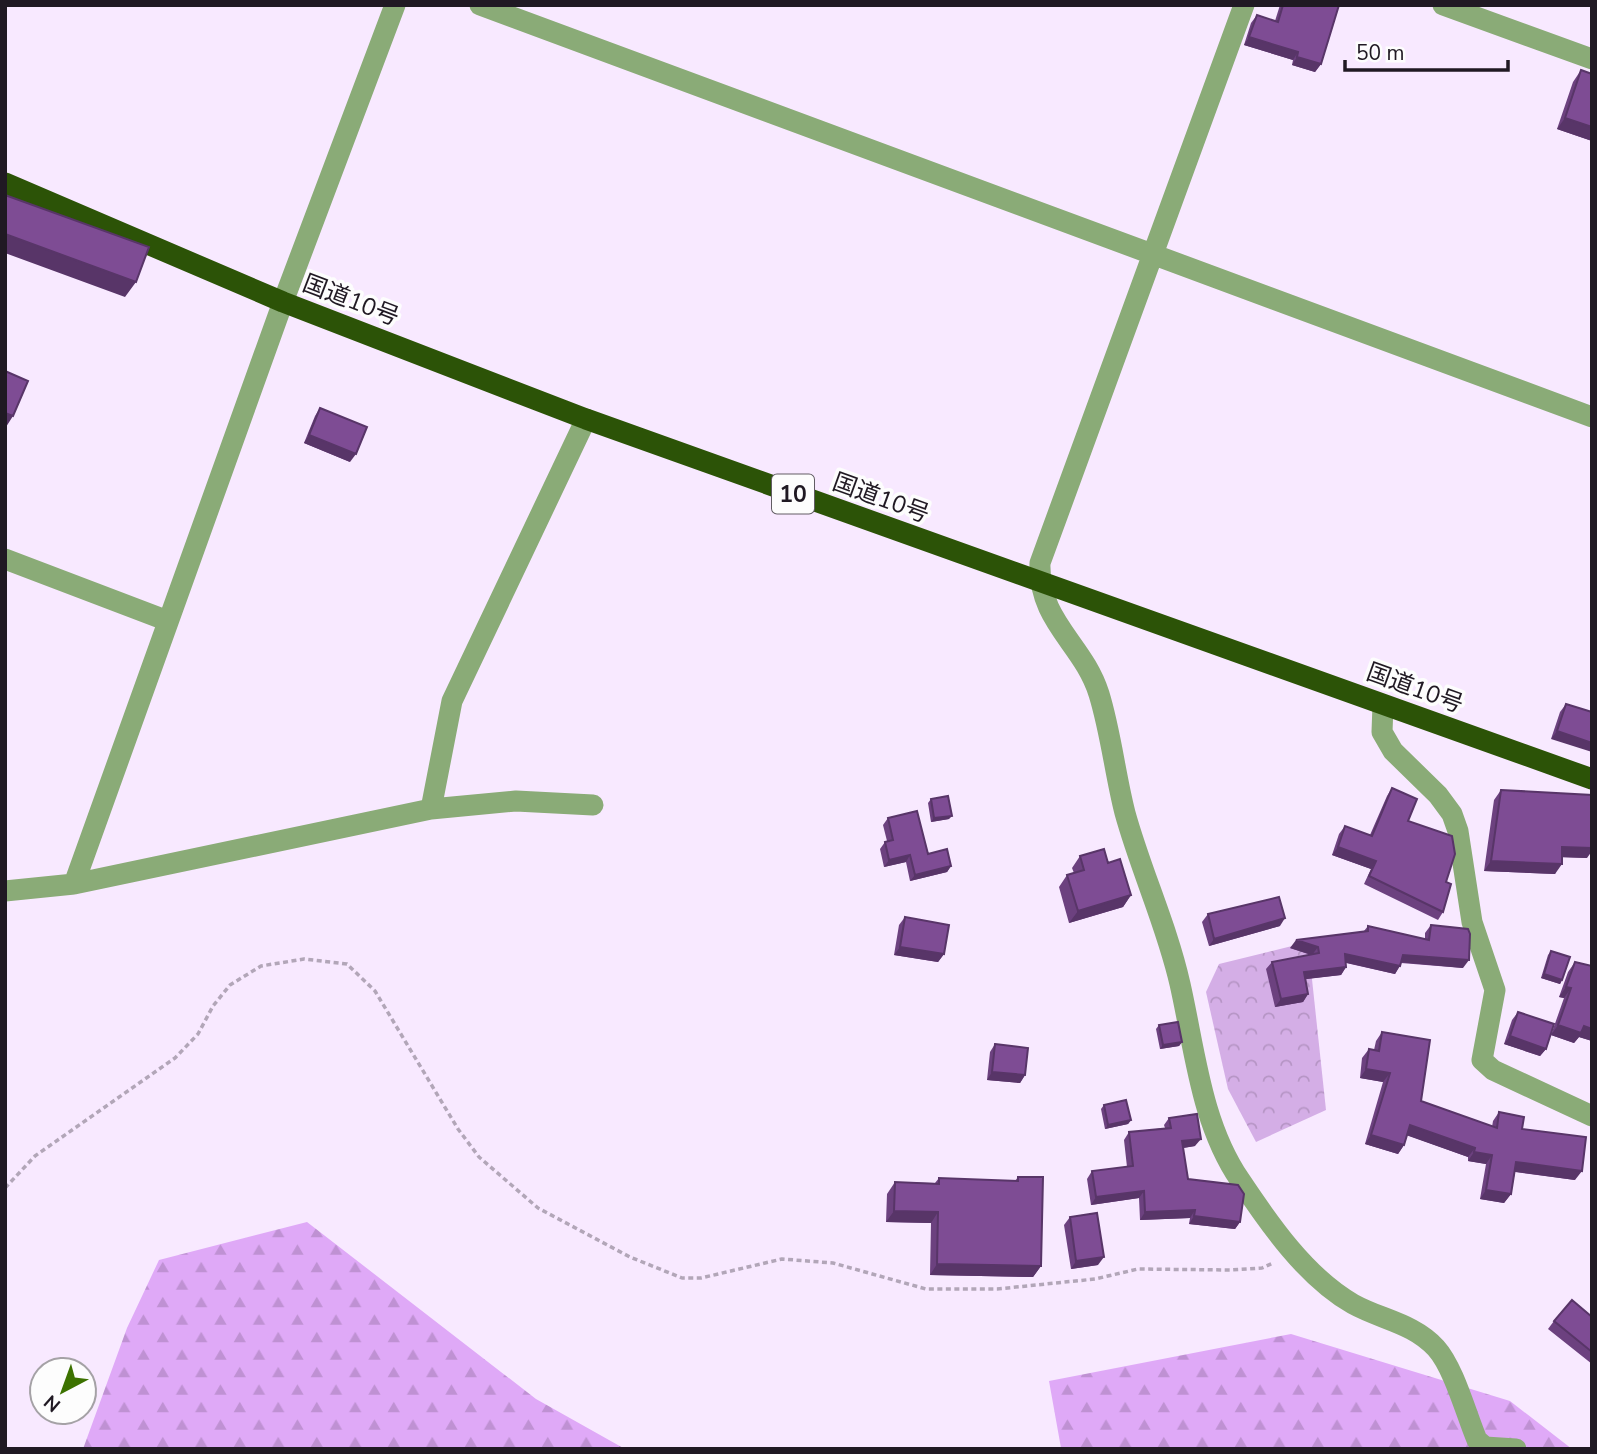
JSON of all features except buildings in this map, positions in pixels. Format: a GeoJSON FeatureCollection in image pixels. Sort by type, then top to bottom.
{"type":"FeatureCollection","features":[{"type":"Feature","properties":{"kind":"highway","name":"国道10号"},"geometry":{"type":"LineString","coordinates":[[5,183],[284,302],[586,419],[1592,779]]}},
{"type":"Feature","properties":{"kind":"street"},"geometry":{"type":"LineString","coordinates":[[74,884],[284,302],[396,5]]}},
{"type":"Feature","properties":{"kind":"street"},"geometry":{"type":"LineString","coordinates":[[480,5],[1592,418]]}},
{"type":"Feature","properties":{"kind":"street"},"geometry":{"type":"LineString","coordinates":[[1244,5],[1040,563],[1040,583],[1048,610],[1058,628],[1086,662],[1099,694],[1125,812],[1180,982],[1194,1058],[1219,1142],[1239,1178],[1293,1253],[1354,1304],[1420,1332],[1438,1351],[1477,1440],[1485,1447],[1516,1449]]}},
{"type":"Feature","properties":{"kind":"street"},"geometry":{"type":"LineString","coordinates":[[1443,5],[1592,59]]}},
{"type":"Feature","properties":{"kind":"street"},"geometry":{"type":"LineString","coordinates":[[431,809],[452,701],[586,419]]}},
{"type":"Feature","properties":{"kind":"street"},"geometry":{"type":"LineString","coordinates":[[5,559],[168,621]]}},
{"type":"Feature","properties":{"kind":"street"},"geometry":{"type":"LineString","coordinates":[[1383,705],[1382,732],[1393,751],[1438,795],[1452,814],[1458,831],[1472,922],[1495,990],[1482,1060],[1493,1070],[1592,1116]]}},
{"type":"Feature","properties":{"kind":"street"},"geometry":{"type":"LineString","coordinates":[[5,891],[74,884],[431,809],[516,801],[593,805]]}},
{"type":"Feature","properties":{"kind":"path"},"geometry":{"type":"LineString","coordinates":[[5,1188],[35,1156],[175,1058],[198,1034],[213,1006],[230,985],[261,966],[304,959],[347,964],[375,991],[479,1157],[538,1208],[630,1257],[682,1278],[701,1278],[782,1259],[833,1262],[926,1289],[997,1289],[1095,1279],[1138,1269],[1262,1268],[1293,1253]]}},
{"type":"Feature","properties":{"kind":"green space"},"geometry":{"type":"Polygon","coordinates":[[[1308,942],[1326,1110],[1256,1142],[1228,1089],[1206,992],[1219,964],[1308,942]]]}},
{"type":"Feature","properties":{"kind":"green space"},"geometry":{"type":"Polygon","coordinates":[[[307,1222],[536,1399],[625,1449],[83,1449],[91,1426],[98,1426],[98,1408],[127,1328],[159,1260],[307,1222]]]}},
{"type":"Feature","properties":{"kind":"green space"},"geometry":{"type":"Polygon","coordinates":[[[1291,1334],[1510,1401],[1572,1449],[1061,1448],[1049,1381],[1291,1334]]]}}]}
